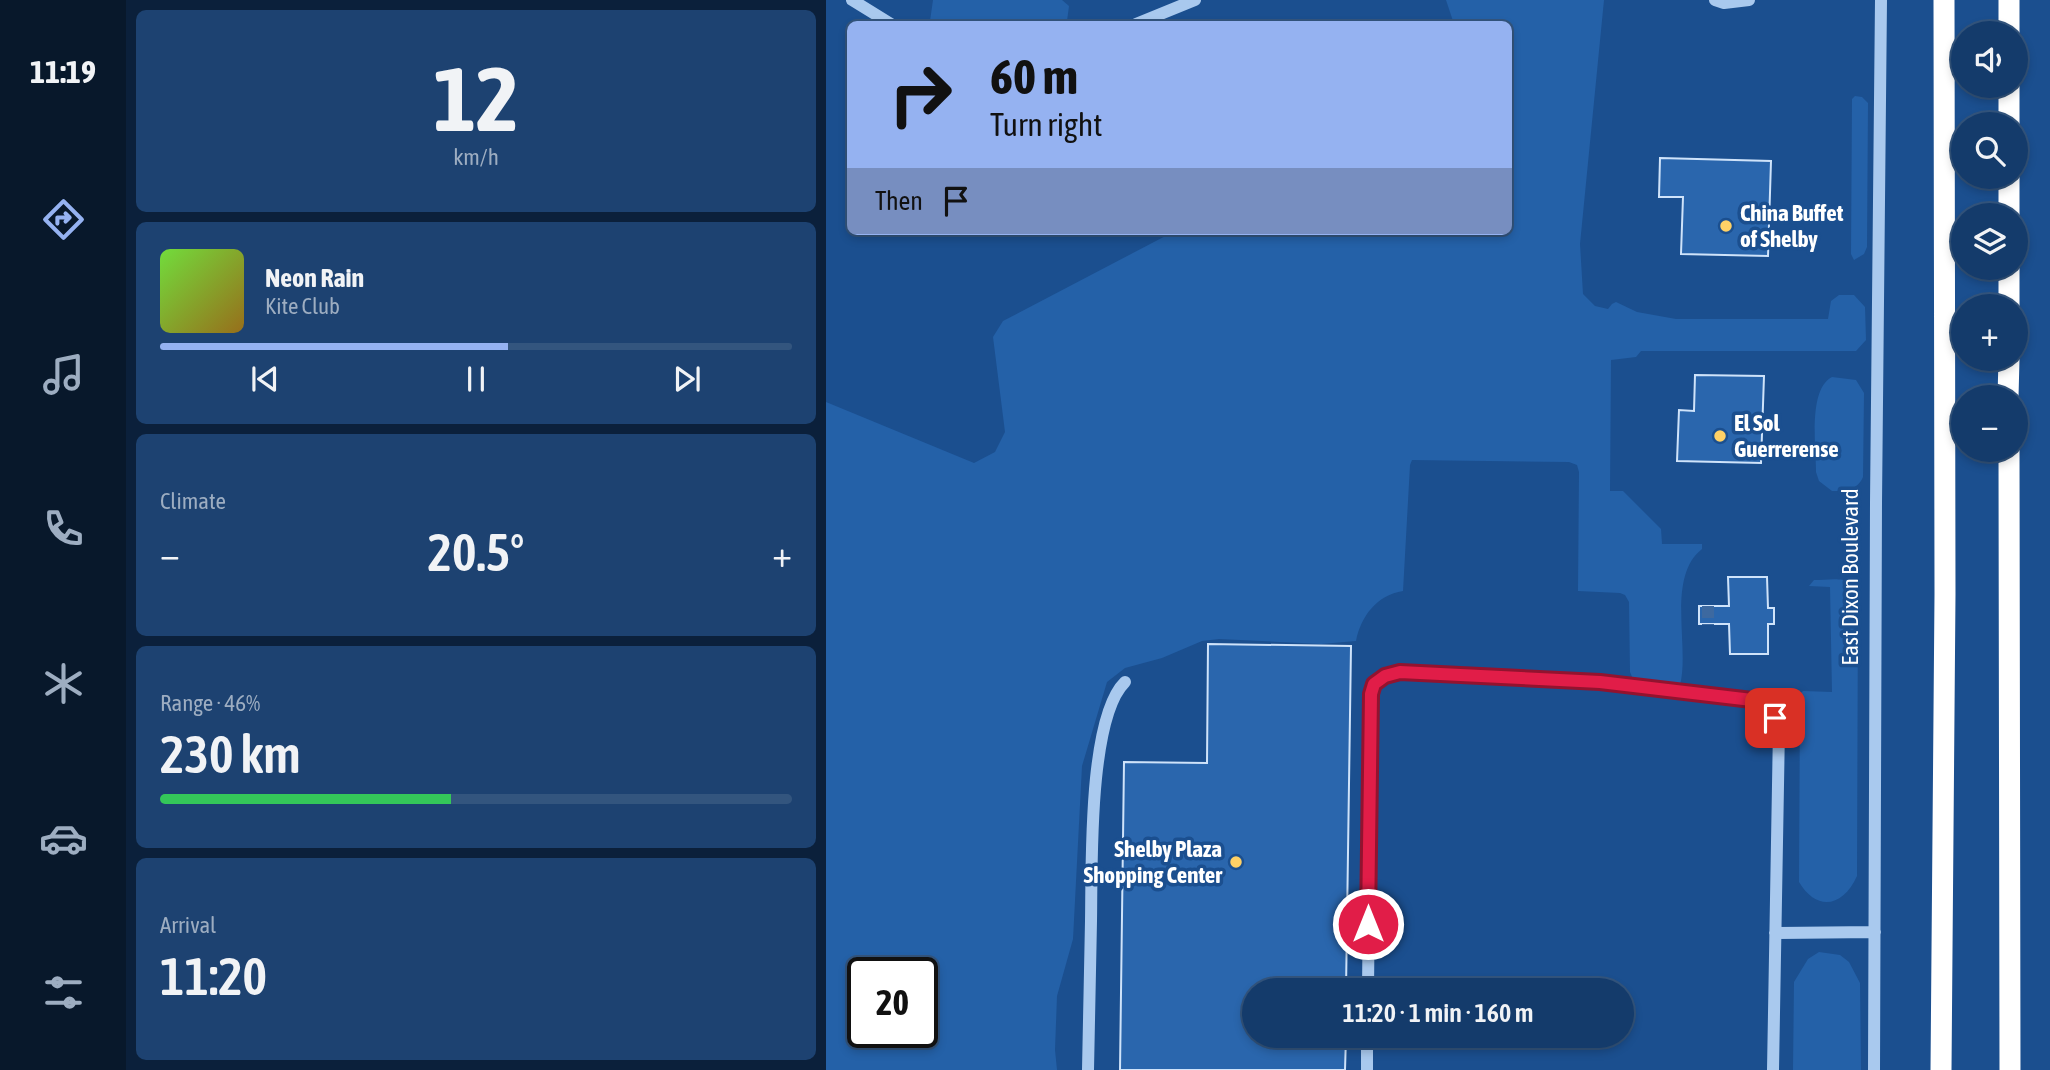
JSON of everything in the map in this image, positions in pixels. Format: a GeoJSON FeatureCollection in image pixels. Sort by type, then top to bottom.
{"type":"FeatureCollection","features":[{"type":"Feature","properties":{"kind":"highway"},"geometry":{"type":"LineString","coordinates":[[1941,1070],[1945,594],[1944,0]]}},
{"type":"Feature","properties":{"kind":"highway"},"geometry":{"type":"LineString","coordinates":[[2009,0],[2009,21]]}},
{"type":"Feature","properties":{"kind":"highway"},"geometry":{"type":"LineString","coordinates":[[2008,462],[2010,1070]]}},
{"type":"Feature","properties":{"kind":"street"},"geometry":{"type":"LineString","coordinates":[[852,0],[886,21]]}},
{"type":"Feature","properties":{"kind":"street"},"geometry":{"type":"LineString","coordinates":[[1143,21],[1195,0]]}},
{"type":"Feature","properties":{"kind":"street"},"geometry":{"type":"LineString","coordinates":[[1715,0],[1724,3],[1749,0]]}},
{"type":"Feature","properties":{"kind":"street","name":"East Dixon Boulevard"},"geometry":{"type":"LineString","coordinates":[[1874,1070],[1881,0]]}},
{"type":"Feature","properties":{"kind":"street"},"geometry":{"type":"LineString","coordinates":[[1368,978],[1371,694],[1374,684],[1385,676],[1400,672],[1600,682],[1752,700],[1765,707],[1775,718],[1779,729],[1773,1070]]}},
{"type":"Feature","properties":{"kind":"street"},"geometry":{"type":"LineString","coordinates":[[1088,1070],[1094,793],[1102,740],[1113,700],[1125,682]]}},
{"type":"Feature","properties":{"kind":"street"},"geometry":{"type":"LineString","coordinates":[[1775,933],[1875,932]]}},
{"type":"Feature","properties":{"kind":"street"},"geometry":{"type":"LineString","coordinates":[[1367,1048],[1367,1070]]}},
{"type":"Feature","properties":{"kind":"shaded area"},"geometry":{"type":"Polygon","coordinates":[[[933,0],[1062,0],[1069,6],[1067,21],[930,21],[933,0]]]}},
{"type":"Feature","properties":{"kind":"shaded area"},"geometry":{"type":"Polygon","coordinates":[[[1446,0],[1604,0],[1580,244],[1583,294],[1595,306],[1608,309],[1616,302],[1637,312],[1676,319],[1828,319],[1831,301],[1839,295],[1854,295],[1865,307],[1866,340],[1856,351],[1641,351],[1636,357],[1611,360],[1610,491],[1623,491],[1661,529],[1662,544],[1702,544],[1702,549],[1691,561],[1682,595],[1683,652],[1680,685],[1633,679],[1630,672],[1629,602],[1625,595],[1578,591],[1577,465],[1569,462],[1412,460],[1403,591],[1385,597],[1372,608],[1362,623],[1356,641],[1321,644],[1219,639],[1202,641],[1162,658],[1125,668],[1107,682],[1082,766],[1073,939],[1057,996],[1057,1070],[826,1070],[826,402],[974,463],[995,452],[1005,432],[993,337],[1003,321],[1167,235],[1512,235],[1512,21],[1453,21],[1446,0]]]}},
{"type":"Feature","properties":{"kind":"shaded area"},"geometry":{"type":"Polygon","coordinates":[[[1855,96],[1862,97],[1868,103],[1867,247],[1864,254],[1854,260],[1851,254],[1852,99],[1855,96]]]}},
{"type":"Feature","properties":{"kind":"shaded area"},"geometry":{"type":"Polygon","coordinates":[[[1832,377],[1856,380],[1864,393],[1863,477],[1854,487],[1837,491],[1832,491],[1819,481],[1816,472],[1816,406],[1819,393],[1832,377]]]}},
{"type":"Feature","properties":{"kind":"shaded area"},"geometry":{"type":"Polygon","coordinates":[[[1814,580],[1847,581],[1852,583],[1858,594],[1857,876],[1845,894],[1830,902],[1814,898],[1799,882],[1800,694],[1803,691],[1832,692],[1830,587],[1809,586],[1814,580]]]}},
{"type":"Feature","properties":{"kind":"shaded area"},"geometry":{"type":"Polygon","coordinates":[[[1819,952],[1840,955],[1849,962],[1860,983],[1861,1070],[1793,1070],[1794,982],[1808,959],[1819,952]]]}},
{"type":"Feature","properties":{"kind":"building","name":"China Buffet of Shelby"},"geometry":{"type":"Polygon","coordinates":[[[1660,158],[1771,161],[1768,256],[1681,254],[1683,197],[1659,197],[1660,158]]]}},
{"type":"Feature","properties":{"kind":"building","name":"El Sol Guerrerense"},"geometry":{"type":"Polygon","coordinates":[[[1695,375],[1764,376],[1761,463],[1677,461],[1679,410],[1694,411],[1695,375]]]}},
{"type":"Feature","properties":{"kind":"building"},"geometry":{"type":"Polygon","coordinates":[[[1728,577],[1767,577],[1768,608],[1774,608],[1774,624],[1768,624],[1768,654],[1730,654],[1729,624],[1699,624],[1699,606],[1729,606],[1728,577]]]}},
{"type":"Feature","properties":{"kind":"building","name":"Shelby Plaza Shopping Center"},"geometry":{"type":"Polygon","coordinates":[[[1208,644],[1351,646],[1346,978],[1242,978],[1242,1048],[1346,1048],[1345,1070],[1120,1070],[1124,762],[1207,763],[1208,644]]]}},
{"type":"Feature","properties":{"kind":"tunnel"},"geometry":{"type":"LineString","coordinates":[[1708,606],[1708,625]]}},
{"type":"Feature","properties":{"kind":"place","name":"China Buffet of Shelby"},"geometry":{"type":"Point","coordinates":[1726,226]}},
{"type":"Feature","properties":{"kind":"place","name":"El Sol Guerrerense"},"geometry":{"type":"Point","coordinates":[1720,436]}},
{"type":"Feature","properties":{"kind":"place","name":"Shelby Plaza Shopping Center"},"geometry":{"type":"Point","coordinates":[1236,862]}},
{"type":"Feature","properties":{"kind":"route"},"geometry":{"type":"LineString","coordinates":[[1368,924],[1371,694],[1374,684],[1385,676],[1400,672],[1448,673],[1600,682],[1752,700],[1765,707],[1775,718]]}}]}
